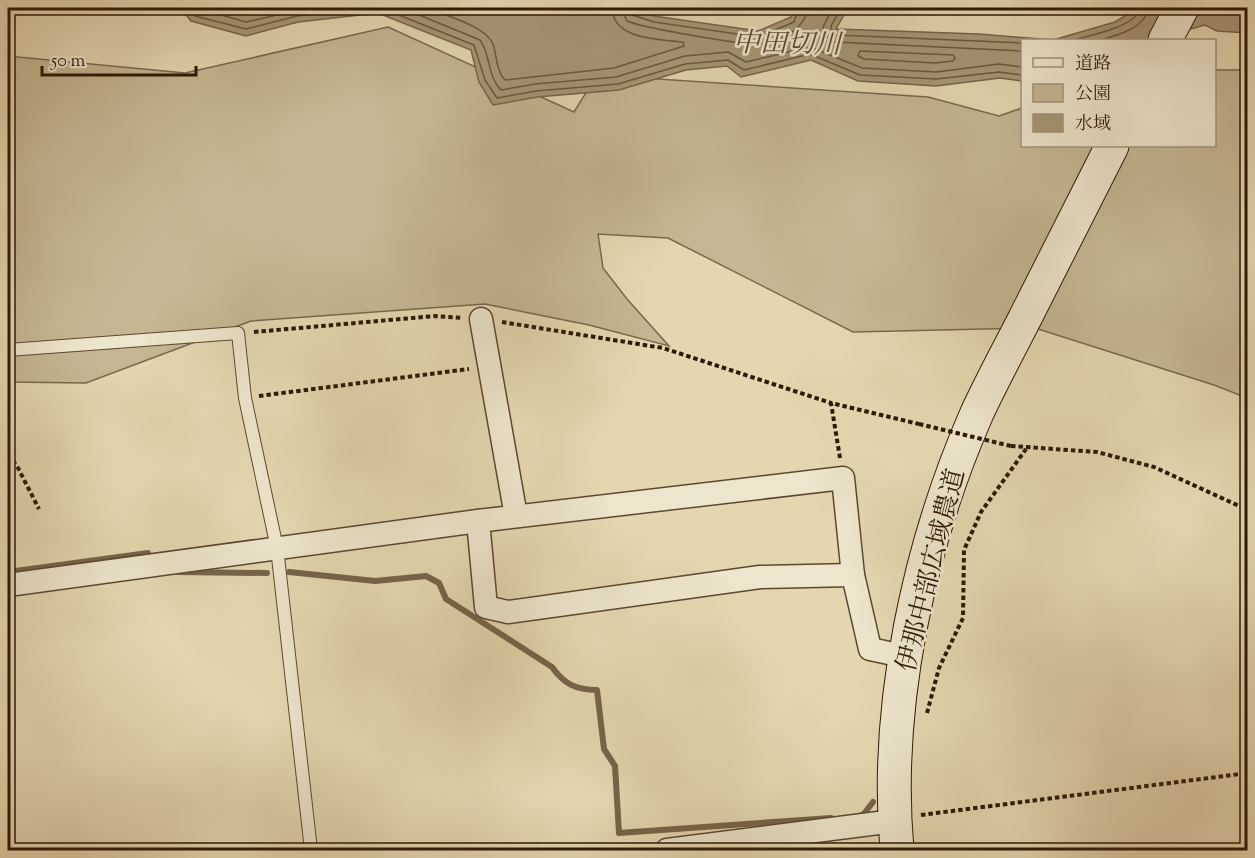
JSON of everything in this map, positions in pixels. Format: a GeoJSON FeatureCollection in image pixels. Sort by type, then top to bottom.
{"type":"FeatureCollection","features":[{"type":"Feature","properties":{"kind":"street"},"geometry":{"type":"LineString","coordinates":[[1166,39],[1182,8]]}},
{"type":"Feature","properties":{"kind":"street","name":"伊那中部広域農道"},"geometry":{"type":"LineString","coordinates":[[896,836],[895,757],[903,656],[941,507],[978,412],[1111,147]]}},
{"type":"Feature","properties":{"kind":"street"},"geometry":{"type":"LineString","coordinates":[[481,319],[516,516]]}},
{"type":"Feature","properties":{"kind":"street"},"geometry":{"type":"LineString","coordinates":[[8,585],[516,516],[843,478],[853,575],[870,649],[903,656]]}},
{"type":"Feature","properties":{"kind":"street"},"geometry":{"type":"LineString","coordinates":[[478,521],[486,607],[508,612],[760,577],[853,575]]}},
{"type":"Feature","properties":{"kind":"street"},"geometry":{"type":"LineString","coordinates":[[667,850],[896,836]]}},
{"type":"Feature","properties":{"kind":"lane"},"geometry":{"type":"LineString","coordinates":[[8,350],[238,333],[245,398],[277,548],[310,850]]}},
{"type":"Feature","properties":{"kind":"path"},"geometry":{"type":"LineString","coordinates":[[238,333],[435,316],[481,319],[663,348],[831,403],[1026,449],[1097,452],[1154,467],[1248,510]]}},
{"type":"Feature","properties":{"kind":"path"},"geometry":{"type":"LineString","coordinates":[[245,398],[488,367]]}},
{"type":"Feature","properties":{"kind":"path"},"geometry":{"type":"LineString","coordinates":[[831,403],[843,478]]}},
{"type":"Feature","properties":{"kind":"path"},"geometry":{"type":"LineString","coordinates":[[924,724],[939,668],[963,618],[964,550],[981,512],[1026,449]]}},
{"type":"Feature","properties":{"kind":"path"},"geometry":{"type":"LineString","coordinates":[[8,455],[39,508]]}},
{"type":"Feature","properties":{"kind":"path"},"geometry":{"type":"LineString","coordinates":[[896,836],[934,812],[1248,772]]}},
{"type":"Feature","properties":{"kind":"green space"},"geometry":{"type":"Polygon","coordinates":[[[388,27],[574,112],[597,75],[928,97],[999,116],[1021,108],[1021,147],[1216,147],[1216,70],[1247,70],[1247,398],[1214,385],[1035,328],[853,332],[668,238],[598,234],[603,268],[669,346],[589,325],[485,304],[251,321],[86,383],[8,382],[8,56],[185,73],[388,27]]]}},
{"type":"Feature","properties":{"kind":"water","name":"中田切川"},"geometry":{"type":"Polygon","coordinates":[[[181,8],[626,8],[654,16],[758,31],[791,17],[794,8],[848,8],[836,29],[979,34],[1041,39],[1021,39],[1021,81],[1000,78],[936,86],[858,81],[811,60],[741,77],[727,66],[686,70],[619,90],[537,97],[493,105],[479,82],[471,50],[378,13],[298,22],[246,36],[191,21],[181,8]]]}},
{"type":"Feature","properties":{"kind":"water"},"geometry":{"type":"Polygon","coordinates":[[[1138,8],[1247,8],[1248,33],[1217,31],[1205,25],[1155,39],[1056,39],[1115,22],[1138,8]]]}},
{"type":"Feature","properties":{"kind":"waterway"},"geometry":{"type":"LineString","coordinates":[[8,572],[148,553]]}},
{"type":"Feature","properties":{"kind":"waterway"},"geometry":{"type":"LineString","coordinates":[[177,572],[267,573]]}},
{"type":"Feature","properties":{"kind":"waterway"},"geometry":{"type":"LineString","coordinates":[[289,572],[375,581],[426,576],[439,583],[446,599],[552,667],[566,682],[583,689],[597,690],[604,749],[615,766],[619,833],[831,818]]}},
{"type":"Feature","properties":{"kind":"waterway"},"geometry":{"type":"LineString","coordinates":[[859,816],[863,815],[873,802]]}}]}
